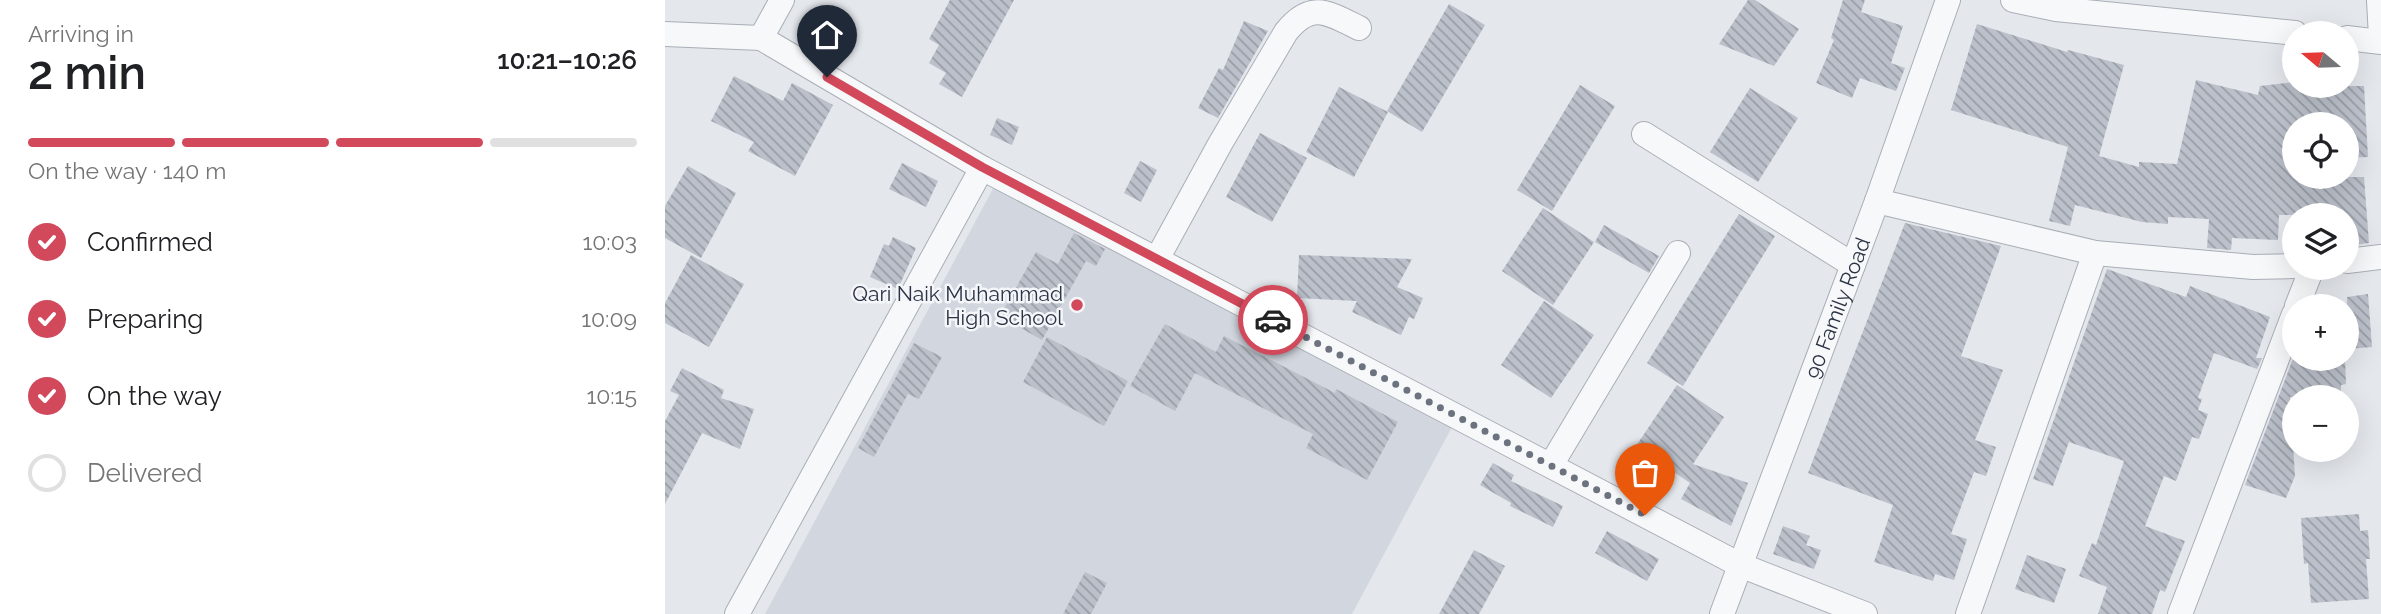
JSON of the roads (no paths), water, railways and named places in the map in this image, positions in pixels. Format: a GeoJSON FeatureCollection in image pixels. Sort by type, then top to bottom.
{"type":"FeatureCollection","features":[{"type":"Feature","properties":{"kind":"street"},"geometry":{"type":"LineString","coordinates":[[761,38],[782,0]]}},
{"type":"Feature","properties":{"kind":"street","name":"90 Family Road"},"geometry":{"type":"LineString","coordinates":[[1721,614],[1877,201],[1948,0]]}},
{"type":"Feature","properties":{"kind":"street"},"geometry":{"type":"LineString","coordinates":[[2013,0],[2056,9],[2282,32]]}},
{"type":"Feature","properties":{"kind":"street"},"geometry":{"type":"LineString","coordinates":[[2359,39],[2381,40],[2379,0]]}},
{"type":"Feature","properties":{"kind":"street"},"geometry":{"type":"LineString","coordinates":[[1157,259],[1220,144],[1296,19],[1312,11],[1321,11],[1359,28]]}},
{"type":"Feature","properties":{"kind":"street"},"geometry":{"type":"LineString","coordinates":[[665,34],[761,38],[982,167],[1740,565],[1865,614]]}},
{"type":"Feature","properties":{"kind":"street"},"geometry":{"type":"LineString","coordinates":[[1644,134],[1853,265]]}},
{"type":"Feature","properties":{"kind":"street"},"geometry":{"type":"LineString","coordinates":[[737,614],[982,167]]}},
{"type":"Feature","properties":{"kind":"street"},"geometry":{"type":"LineString","coordinates":[[1877,201],[2095,253],[2253,267],[2282,266]]}},
{"type":"Feature","properties":{"kind":"street"},"geometry":{"type":"LineString","coordinates":[[1551,466],[1678,253]]}},
{"type":"Feature","properties":{"kind":"street"},"geometry":{"type":"LineString","coordinates":[[1968,614],[2095,253]]}},
{"type":"Feature","properties":{"kind":"street"},"geometry":{"type":"LineString","coordinates":[[2359,260],[2381,257]]}},
{"type":"Feature","properties":{"kind":"street"},"geometry":{"type":"LineString","coordinates":[[2180,614],[2282,346]]}},
{"type":"Feature","properties":{"kind":"place","name":"Qari Naik Muhammad High School"},"geometry":{"type":"Point","coordinates":[1077,305]}}]}
